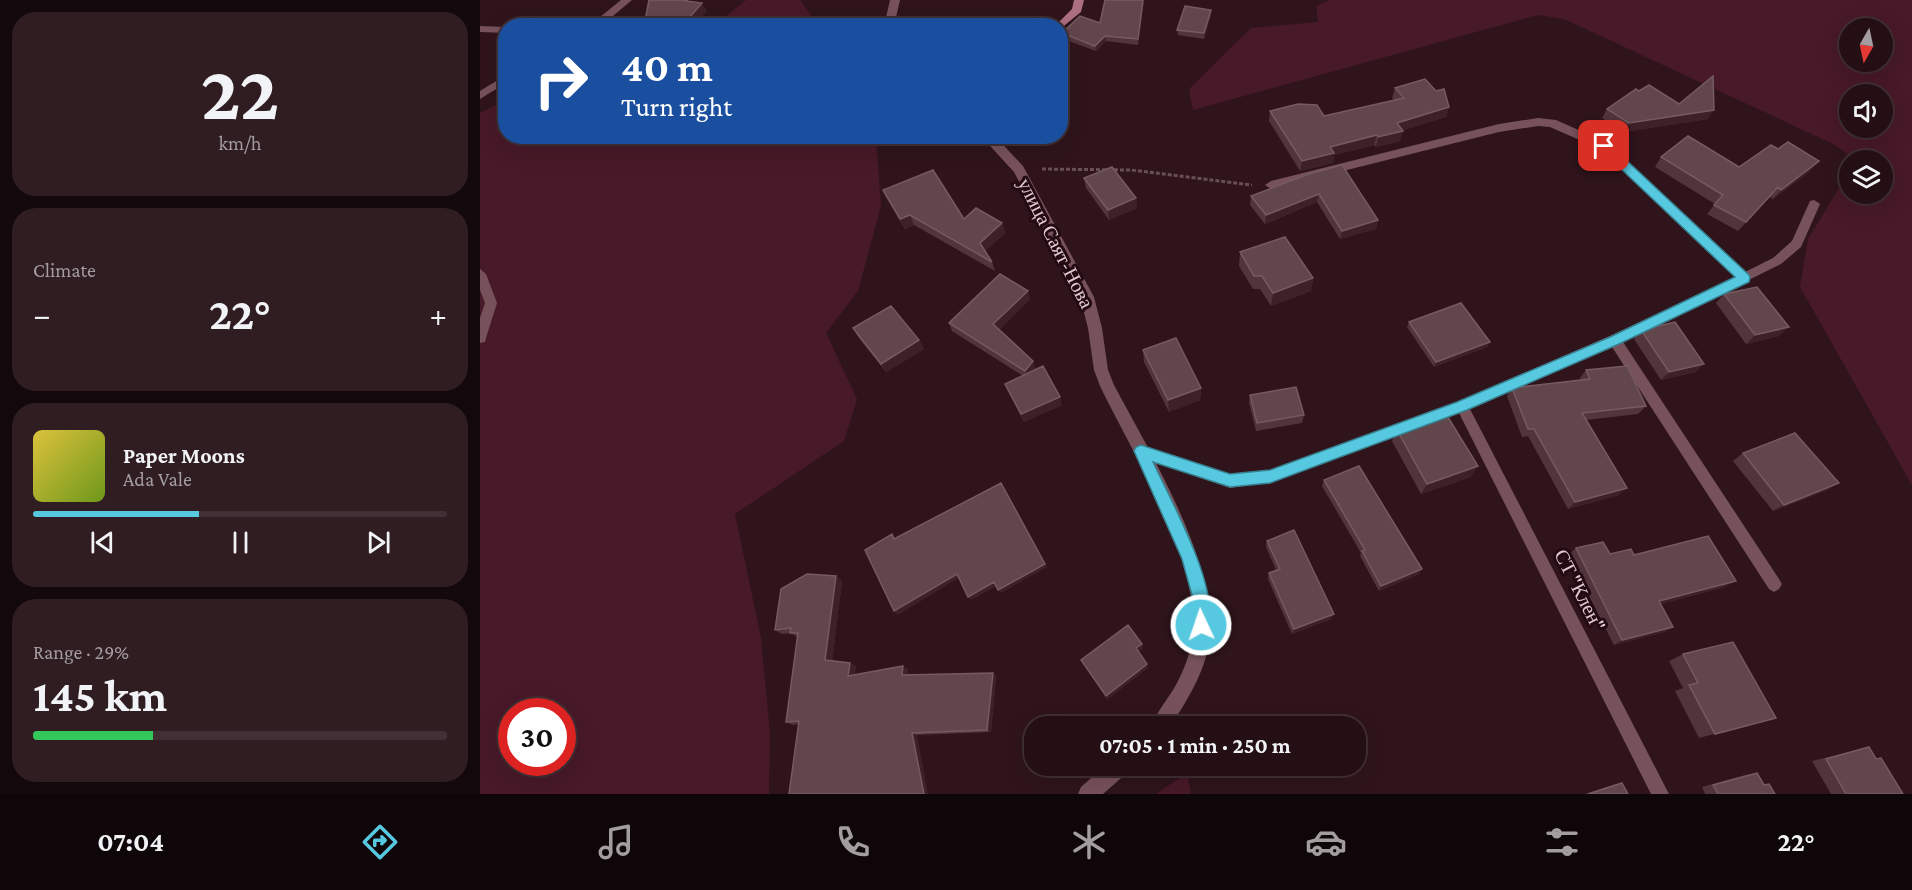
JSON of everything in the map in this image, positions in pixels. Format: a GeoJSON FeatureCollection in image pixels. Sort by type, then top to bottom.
{"type":"FeatureCollection","features":[{"type":"Feature","properties":{"kind":"street"},"geometry":{"type":"LineString","coordinates":[[1068,18],[1077,10],[1079,0]]}},
{"type":"Feature","properties":{"kind":"street","name":"улица Саят-Нова"},"geometry":{"type":"LineString","coordinates":[[995,144],[1019,170],[1087,297],[1095,328],[1101,370],[1107,387],[1141,451],[1190,558],[1203,606],[1200,644],[1187,684],[1166,716]]}},
{"type":"Feature","properties":{"kind":"street"},"geometry":{"type":"LineString","coordinates":[[1088,794],[1108,776]]}},
{"type":"Feature","properties":{"kind":"lane"},"geometry":{"type":"LineString","coordinates":[[604,18],[627,0]]}},
{"type":"Feature","properties":{"kind":"lane"},"geometry":{"type":"LineString","coordinates":[[891,18],[895,0]]}},
{"type":"Feature","properties":{"kind":"lane"},"geometry":{"type":"LineString","coordinates":[[480,29],[498,30]]}},
{"type":"Feature","properties":{"kind":"lane"},"geometry":{"type":"LineString","coordinates":[[480,96],[498,84]]}},
{"type":"Feature","properties":{"kind":"lane"},"geometry":{"type":"LineString","coordinates":[[1271,185],[1499,128],[1538,122],[1552,123],[1604,146],[1744,278]]}},
{"type":"Feature","properties":{"kind":"lane"},"geometry":{"type":"LineString","coordinates":[[1141,451],[1230,481],[1249,480],[1270,476],[1462,406],[1615,340],[1778,261],[1797,244],[1814,204]]}},
{"type":"Feature","properties":{"kind":"lane"},"geometry":{"type":"LineString","coordinates":[[480,274],[491,303],[480,339]]}},
{"type":"Feature","properties":{"kind":"lane"},"geometry":{"type":"LineString","coordinates":[[1615,340],[1774,584]]}},
{"type":"Feature","properties":{"kind":"lane","name":"СТ \"Клен\""},"geometry":{"type":"LineString","coordinates":[[1462,406],[1660,794]]}},
{"type":"Feature","properties":{"kind":"path"},"geometry":{"type":"LineString","coordinates":[[1019,170],[1131,170],[1271,185]]}},
{"type":"Feature","properties":{"kind":"shaded area"},"geometry":{"type":"Polygon","coordinates":[[[746,0],[800,0],[813,18],[724,18],[746,0]]]}},
{"type":"Feature","properties":{"kind":"shaded area"},"geometry":{"type":"Polygon","coordinates":[[[1330,0],[1912,0],[1912,485],[1800,287],[1808,239],[1839,188],[1839,204],[1893,204],[1893,150],[1842,150],[1564,19],[1538,15],[1193,110],[1189,89],[1251,28],[1318,22],[1316,6],[1330,0]]]}},
{"type":"Feature","properties":{"kind":"shaded area"},"geometry":{"type":"Polygon","coordinates":[[[498,104],[498,144],[877,144],[881,206],[858,291],[826,333],[857,399],[844,441],[735,514],[761,638],[770,733],[769,794],[480,794],[480,113],[498,104]]]}},
{"type":"Feature","properties":{"kind":"shaded area"},"geometry":{"type":"Polygon","coordinates":[[[1183,776],[1188,776],[1191,794],[1156,794],[1183,776]]]}},
{"type":"Feature","properties":{"kind":"building"},"geometry":{"type":"Polygon","coordinates":[[[649,0],[687,0],[702,3],[689,18],[646,18],[649,0]]]}},
{"type":"Feature","properties":{"kind":"building"},"geometry":{"type":"Polygon","coordinates":[[[1105,0],[1143,0],[1138,39],[1105,36],[1095,46],[1068,35],[1068,27],[1080,16],[1100,23],[1105,0]]]}},
{"type":"Feature","properties":{"kind":"building"},"geometry":{"type":"Polygon","coordinates":[[[1185,6],[1211,10],[1204,33],[1177,30],[1185,6]]]}},
{"type":"Feature","properties":{"kind":"building"},"geometry":{"type":"Polygon","coordinates":[[[1713,76],[1714,110],[1629,123],[1607,109],[1636,89],[1639,91],[1649,85],[1679,104],[1713,76]]]}},
{"type":"Feature","properties":{"kind":"building"},"geometry":{"type":"Polygon","coordinates":[[[1425,79],[1436,91],[1444,89],[1449,107],[1397,123],[1403,131],[1330,147],[1334,153],[1302,161],[1270,111],[1298,104],[1317,105],[1324,116],[1404,98],[1395,88],[1425,79]]]}},
{"type":"Feature","properties":{"kind":"building"},"geometry":{"type":"Polygon","coordinates":[[[1688,136],[1739,167],[1771,145],[1778,149],[1788,142],[1819,161],[1781,190],[1778,187],[1746,222],[1714,205],[1723,195],[1661,157],[1688,136]]]}},
{"type":"Feature","properties":{"kind":"building"},"geometry":{"type":"Polygon","coordinates":[[[1342,165],[1378,220],[1342,231],[1319,194],[1266,215],[1251,196],[1309,174],[1342,165]]]}},
{"type":"Feature","properties":{"kind":"building"},"geometry":{"type":"Polygon","coordinates":[[[1112,167],[1136,198],[1108,210],[1084,178],[1112,167]]]}},
{"type":"Feature","properties":{"kind":"building"},"geometry":{"type":"Polygon","coordinates":[[[933,170],[964,219],[976,208],[1002,223],[980,243],[992,262],[910,215],[900,219],[883,190],[933,170]]]}},
{"type":"Feature","properties":{"kind":"building"},"geometry":{"type":"Polygon","coordinates":[[[1285,237],[1313,278],[1273,293],[1262,276],[1254,276],[1240,252],[1285,237]]]}},
{"type":"Feature","properties":{"kind":"building"},"geometry":{"type":"Polygon","coordinates":[[[1000,274],[1028,291],[993,324],[1033,361],[1025,371],[949,323],[1000,274]]]}},
{"type":"Feature","properties":{"kind":"building"},"geometry":{"type":"Polygon","coordinates":[[[1757,287],[1789,327],[1755,335],[1724,294],[1757,287]]]}},
{"type":"Feature","properties":{"kind":"building"},"geometry":{"type":"Polygon","coordinates":[[[1461,303],[1490,342],[1436,362],[1409,322],[1461,303]]]}},
{"type":"Feature","properties":{"kind":"building"},"geometry":{"type":"Polygon","coordinates":[[[891,306],[919,340],[881,364],[853,328],[891,306]]]}},
{"type":"Feature","properties":{"kind":"building"},"geometry":{"type":"Polygon","coordinates":[[[1675,322],[1704,364],[1669,372],[1641,330],[1675,322]]]}},
{"type":"Feature","properties":{"kind":"building"},"geometry":{"type":"Polygon","coordinates":[[[1176,338],[1201,388],[1168,400],[1143,350],[1176,338]]]}},
{"type":"Feature","properties":{"kind":"building"},"geometry":{"type":"Polygon","coordinates":[[[1043,366],[1060,397],[1021,414],[1005,384],[1043,366]]]}},
{"type":"Feature","properties":{"kind":"building"},"geometry":{"type":"Polygon","coordinates":[[[1627,366],[1646,406],[1582,413],[1627,488],[1575,502],[1534,429],[1528,429],[1512,388],[1590,379],[1586,370],[1627,366]]]}},
{"type":"Feature","properties":{"kind":"building"},"geometry":{"type":"Polygon","coordinates":[[[1296,387],[1304,415],[1257,423],[1250,395],[1296,387]]]}},
{"type":"Feature","properties":{"kind":"building"},"geometry":{"type":"Polygon","coordinates":[[[1446,414],[1478,466],[1427,484],[1397,430],[1446,414]]]}},
{"type":"Feature","properties":{"kind":"building"},"geometry":{"type":"Polygon","coordinates":[[[1795,433],[1839,483],[1784,505],[1743,453],[1795,433]]]}},
{"type":"Feature","properties":{"kind":"building"},"geometry":{"type":"Polygon","coordinates":[[[1359,466],[1422,569],[1381,586],[1362,551],[1365,550],[1324,480],[1359,466]]]}},
{"type":"Feature","properties":{"kind":"building"},"geometry":{"type":"Polygon","coordinates":[[[1001,483],[1045,564],[998,590],[994,582],[968,597],[957,574],[894,611],[865,550],[892,534],[894,539],[1001,483]]]}},
{"type":"Feature","properties":{"kind":"building"},"geometry":{"type":"Polygon","coordinates":[[[1294,530],[1334,614],[1294,629],[1269,573],[1280,569],[1267,541],[1294,530]]]}},
{"type":"Feature","properties":{"kind":"building"},"geometry":{"type":"Polygon","coordinates":[[[1708,536],[1736,581],[1659,601],[1673,627],[1622,640],[1576,548],[1603,542],[1610,554],[1631,549],[1634,555],[1708,536]]]}},
{"type":"Feature","properties":{"kind":"building"},"geometry":{"type":"Polygon","coordinates":[[[807,574],[836,576],[825,660],[850,663],[848,676],[903,666],[902,675],[993,673],[987,730],[912,733],[924,794],[789,794],[799,721],[786,722],[798,633],[790,633],[791,628],[775,630],[781,589],[807,574]]]}},
{"type":"Feature","properties":{"kind":"building"},"geometry":{"type":"Polygon","coordinates":[[[1128,625],[1142,644],[1136,648],[1147,664],[1106,696],[1081,660],[1128,625]]]}},
{"type":"Feature","properties":{"kind":"building"},"geometry":{"type":"Polygon","coordinates":[[[1733,642],[1776,718],[1715,734],[1689,685],[1698,683],[1683,654],[1733,642]]]}},
{"type":"Feature","properties":{"kind":"building"},"geometry":{"type":"Polygon","coordinates":[[[1869,747],[1876,759],[1881,758],[1903,794],[1846,794],[1826,759],[1869,747]]]}},
{"type":"Feature","properties":{"kind":"building"},"geometry":{"type":"Polygon","coordinates":[[[1757,773],[1764,785],[1769,784],[1775,794],[1718,794],[1713,785],[1757,773]]]}},
{"type":"Feature","properties":{"kind":"building"},"geometry":{"type":"Polygon","coordinates":[[[1622,783],[1628,794],[1588,794],[1622,783]]]}},
{"type":"Feature","properties":{"kind":"route"},"geometry":{"type":"LineString","coordinates":[[1201,625],[1203,606],[1190,558],[1141,451],[1230,481],[1270,476],[1462,406],[1615,340],[1744,278],[1604,146]]}}]}
